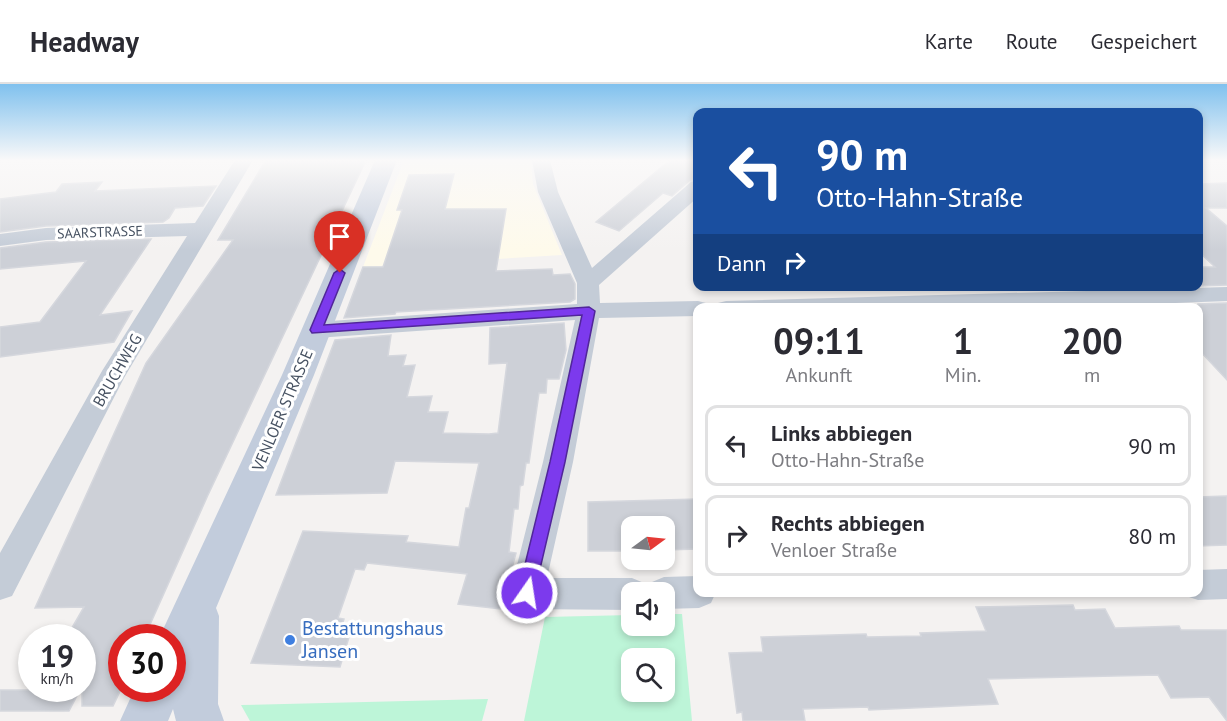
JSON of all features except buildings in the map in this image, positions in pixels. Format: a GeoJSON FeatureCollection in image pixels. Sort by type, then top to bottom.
{"type":"FeatureCollection","features":[{"type":"Feature","properties":{"kind":"main road","name":"VENLOER STRASSE"},"geometry":{"type":"LineString","coordinates":[[186,628],[316,330],[374,190]]}},
{"type":"Feature","properties":{"kind":"main road"},"geometry":{"type":"LineString","coordinates":[[199,600],[195,704],[200,721]]}},
{"type":"Feature","properties":{"kind":"main road"},"geometry":{"type":"LineString","coordinates":[[144,721],[153,702]]}},
{"type":"Feature","properties":{"kind":"street","name":"BRUCHWEG"},"geometry":{"type":"LineString","coordinates":[[0,585],[120,363],[225,190]]}},
{"type":"Feature","properties":{"kind":"street"},"geometry":{"type":"LineString","coordinates":[[548,190],[588,283],[589,311],[558,462],[527,593],[621,594]]}},
{"type":"Feature","properties":{"kind":"street"},"geometry":{"type":"LineString","coordinates":[[588,283],[693,190]]}},
{"type":"Feature","properties":{"kind":"street","name":"SAARSTRASSE"},"geometry":{"type":"LineString","coordinates":[[0,240],[46,234],[201,229]]}},
{"type":"Feature","properties":{"kind":"street"},"geometry":{"type":"LineString","coordinates":[[836,303],[1056,293],[1227,294]]}},
{"type":"Feature","properties":{"kind":"street"},"geometry":{"type":"LineString","coordinates":[[316,330],[589,311],[693,308]]}},
{"type":"Feature","properties":{"kind":"street"},"geometry":{"type":"LineString","coordinates":[[1203,585],[1227,584]]}},
{"type":"Feature","properties":{"kind":"street"},"geometry":{"type":"LineString","coordinates":[[675,593],[693,592]]}},
{"type":"Feature","properties":{"kind":"shaded area"},"geometry":{"type":"Polygon","coordinates":[[[393,190],[535,190],[562,255],[363,267],[393,190]]]}},
{"type":"Feature","properties":{"kind":"green space"},"geometry":{"type":"Polygon","coordinates":[[[675,614],[682,614],[692,721],[524,721],[545,617],[621,615],[621,636],[675,636],[675,614]]]}},
{"type":"Feature","properties":{"kind":"green space"},"geometry":{"type":"Polygon","coordinates":[[[488,699],[482,721],[250,721],[241,705],[488,699]]]}},
{"type":"Feature","properties":{"kind":"place","name":"Bestattungshaus Jansen"},"geometry":{"type":"Point","coordinates":[290,640]}},
{"type":"Feature","properties":{"kind":"route"},"geometry":{"type":"LineString","coordinates":[[340,273],[316,330],[589,311],[558,462],[527,593]]}}]}
